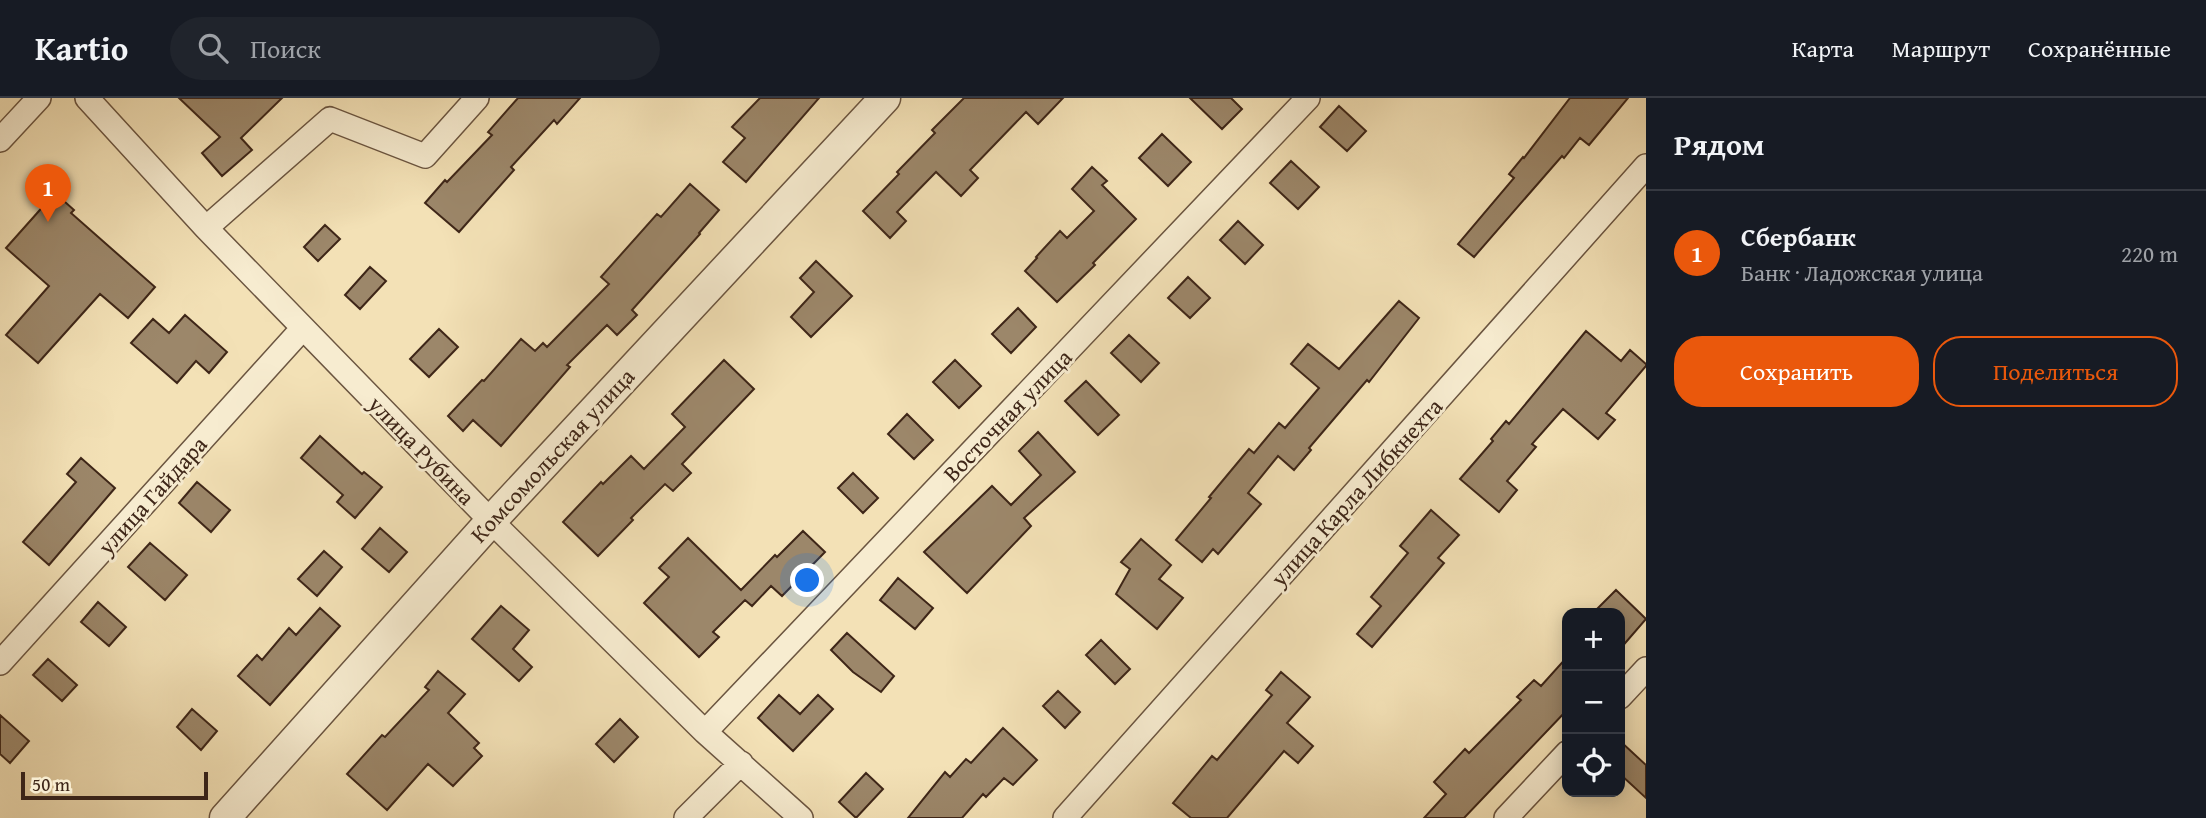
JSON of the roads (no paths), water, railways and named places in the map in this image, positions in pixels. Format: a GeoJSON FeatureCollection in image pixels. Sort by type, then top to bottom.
{"type":"FeatureCollection","features":[{"type":"Feature","properties":{"kind":"street"},"geometry":{"type":"LineString","coordinates":[[0,140],[39,98]]}},
{"type":"Feature","properties":{"kind":"street","name":"улица Рубина"},"geometry":{"type":"LineString","coordinates":[[87,98],[205,228],[491,521],[705,732],[801,818]]}},
{"type":"Feature","properties":{"kind":"street"},"geometry":{"type":"LineString","coordinates":[[205,228],[330,119],[425,156],[477,98]]}},
{"type":"Feature","properties":{"kind":"street","name":"Комсомольская улица"},"geometry":{"type":"LineString","coordinates":[[225,818],[491,521],[885,98]]}},
{"type":"Feature","properties":{"kind":"street","name":"Восточная улица"},"geometry":{"type":"LineString","coordinates":[[705,732],[1308,98]]}},
{"type":"Feature","properties":{"kind":"street","name":"улица Карла Либкнехта"},"geometry":{"type":"LineString","coordinates":[[1065,818],[1646,166]]}},
{"type":"Feature","properties":{"kind":"street","name":"улица Гайдара"},"geometry":{"type":"LineString","coordinates":[[0,663],[303,328]]}},
{"type":"Feature","properties":{"kind":"street"},"geometry":{"type":"LineString","coordinates":[[1625,692],[1646,669]]}},
{"type":"Feature","properties":{"kind":"street"},"geometry":{"type":"LineString","coordinates":[[1506,818],[1562,758]]}},
{"type":"Feature","properties":{"kind":"street"},"geometry":{"type":"LineString","coordinates":[[687,818],[741,763]]}},
{"type":"Feature","properties":{"kind":"place","name":"Сбербанк"},"geometry":{"type":"Point","coordinates":[48,222]}}]}
